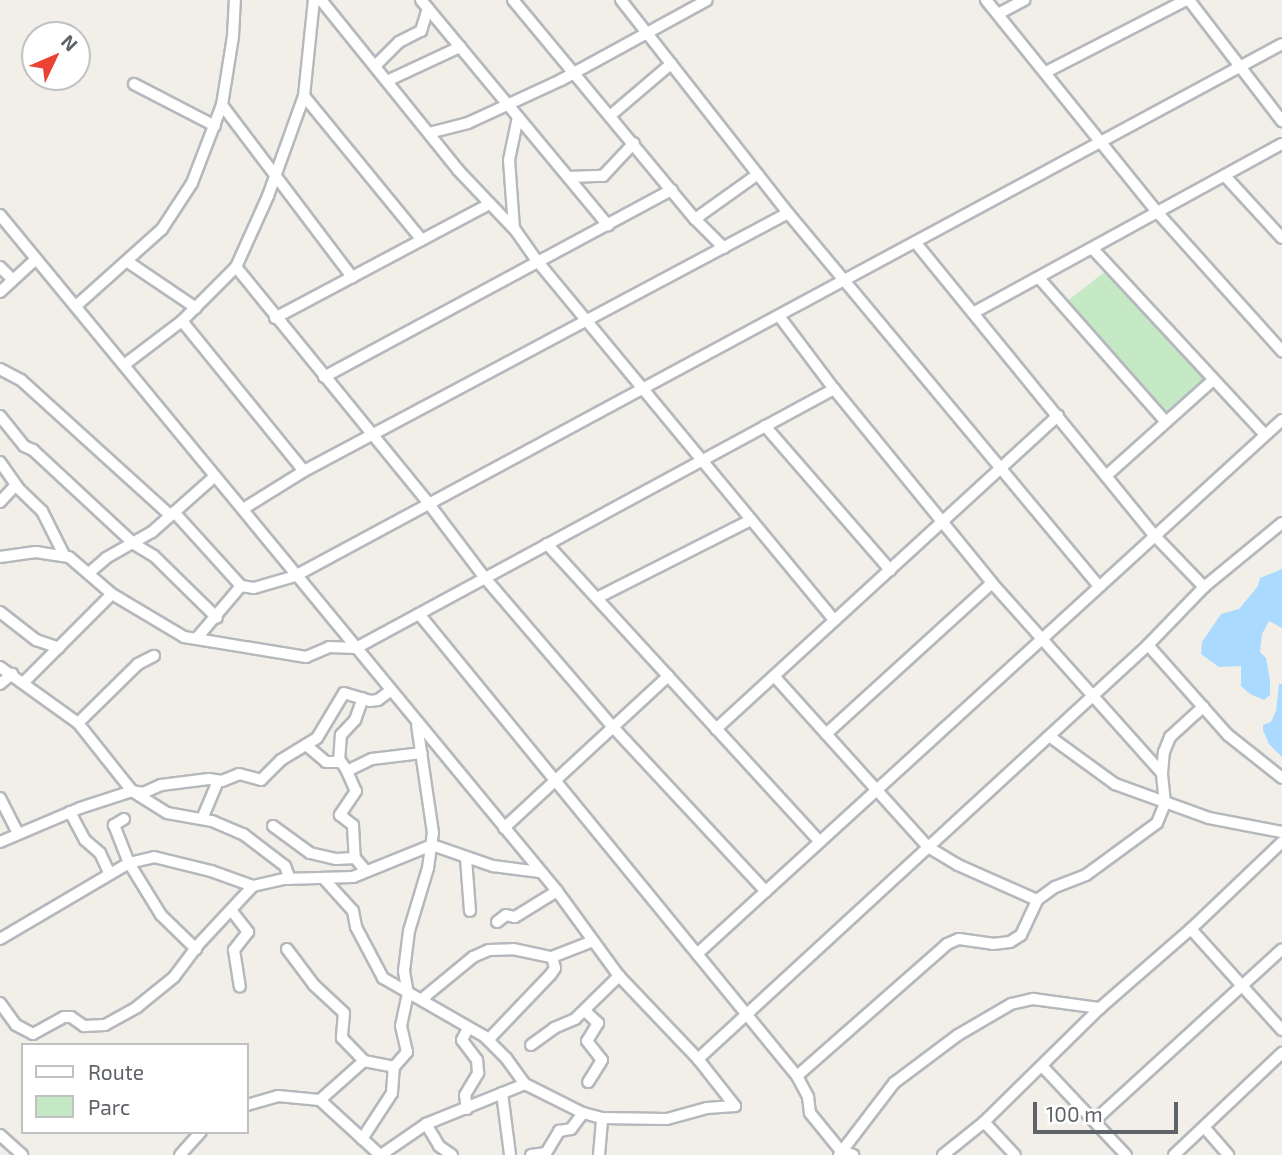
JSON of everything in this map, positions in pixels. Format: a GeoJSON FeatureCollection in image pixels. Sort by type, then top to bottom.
{"type":"FeatureCollection","features":[{"type":"Feature","properties":{"kind":"street"},"geometry":{"type":"LineString","coordinates":[[76,306],[162,229],[192,183],[222,105],[233,36],[235,0]]}},
{"type":"Feature","properties":{"kind":"street"},"geometry":{"type":"LineString","coordinates":[[124,365],[197,308],[236,267],[277,174],[304,96],[314,0]]}},
{"type":"Feature","properties":{"kind":"street"},"geometry":{"type":"LineString","coordinates":[[321,0],[489,204],[514,228],[586,321],[834,620]]}},
{"type":"Feature","properties":{"kind":"street"},"geometry":{"type":"LineString","coordinates":[[621,0],[789,213],[1100,586]]}},
{"type":"Feature","properties":{"kind":"street"},"geometry":{"type":"LineString","coordinates":[[429,133],[468,122],[508,105],[574,73],[707,0]]}},
{"type":"Feature","properties":{"kind":"street"},"geometry":{"type":"LineString","coordinates":[[986,0],[1158,213],[1282,351]]}},
{"type":"Feature","properties":{"kind":"street"},"geometry":{"type":"LineString","coordinates":[[998,15],[1024,0]]}},
{"type":"Feature","properties":{"kind":"street"},"geometry":{"type":"LineString","coordinates":[[1046,72],[1187,0],[1282,121]]}},
{"type":"Feature","properties":{"kind":"street"},"geometry":{"type":"LineString","coordinates":[[515,1],[695,219],[724,248]]}},
{"type":"Feature","properties":{"kind":"street"},"geometry":{"type":"LineString","coordinates":[[375,66],[399,41],[421,32],[424,4]]}},
{"type":"Feature","properties":{"kind":"street"},"geometry":{"type":"LineString","coordinates":[[424,4],[608,225]]}},
{"type":"Feature","properties":{"kind":"street"},"geometry":{"type":"LineString","coordinates":[[0,369],[21,380],[172,513],[242,586],[254,588],[295,576],[1282,44]]}},
{"type":"Feature","properties":{"kind":"street"},"geometry":{"type":"LineString","coordinates":[[387,81],[460,47]]}},
{"type":"Feature","properties":{"kind":"street"},"geometry":{"type":"LineString","coordinates":[[611,115],[671,64]]}},
{"type":"Feature","properties":{"kind":"street"},"geometry":{"type":"LineString","coordinates":[[134,84],[215,126]]}},
{"type":"Feature","properties":{"kind":"street"},"geometry":{"type":"LineString","coordinates":[[304,96],[422,240]]}},
{"type":"Feature","properties":{"kind":"street"},"geometry":{"type":"LineString","coordinates":[[222,105],[277,174],[352,277]]}},
{"type":"Feature","properties":{"kind":"street"},"geometry":{"type":"LineString","coordinates":[[514,228],[509,160],[518,117]]}},
{"type":"Feature","properties":{"kind":"street"},"geometry":{"type":"LineString","coordinates":[[568,177],[603,176],[634,143]]}},
{"type":"Feature","properties":{"kind":"street"},"geometry":{"type":"LineString","coordinates":[[973,313],[1282,144]]}},
{"type":"Feature","properties":{"kind":"street"},"geometry":{"type":"LineString","coordinates":[[695,219],[758,174]]}},
{"type":"Feature","properties":{"kind":"street"},"geometry":{"type":"LineString","coordinates":[[1225,176],[1282,238]]}},
{"type":"Feature","properties":{"kind":"street"},"geometry":{"type":"LineString","coordinates":[[324,377],[672,190]]}},
{"type":"Feature","properties":{"kind":"street"},"geometry":{"type":"LineString","coordinates":[[275,318],[489,204]]}},
{"type":"Feature","properties":{"kind":"street"},"geometry":{"type":"LineString","coordinates":[[243,509],[304,471],[789,213]]}},
{"type":"Feature","properties":{"kind":"street"},"geometry":{"type":"LineString","coordinates":[[0,215],[557,891],[619,976],[698,1059],[735,1106],[707,1108],[667,1119],[602,1118],[583,1113],[525,1084],[488,1040],[422,999],[408,994],[380,974],[356,926],[352,911],[325,880]]}},
{"type":"Feature","properties":{"kind":"street"},"geometry":{"type":"LineString","coordinates":[[915,242],[1155,536],[1204,587]]}},
{"type":"Feature","properties":{"kind":"street"},"geometry":{"type":"LineString","coordinates":[[1093,249],[1212,381],[1265,435]]}},
{"type":"Feature","properties":{"kind":"street"},"geometry":{"type":"LineString","coordinates":[[0,292],[36,259]]}},
{"type":"Feature","properties":{"kind":"street"},"geometry":{"type":"LineString","coordinates":[[128,262],[197,308]]}},
{"type":"Feature","properties":{"kind":"street"},"geometry":{"type":"LineString","coordinates":[[0,267],[12,279]]}},
{"type":"Feature","properties":{"kind":"street"},"geometry":{"type":"LineString","coordinates":[[236,267],[429,504],[485,578],[612,726],[766,892]]}},
{"type":"Feature","properties":{"kind":"street"},"geometry":{"type":"LineString","coordinates":[[1039,278],[1166,422]]}},
{"type":"Feature","properties":{"kind":"street"},"geometry":{"type":"LineString","coordinates":[[779,316],[834,389],[992,583],[1162,773]]}},
{"type":"Feature","properties":{"kind":"street"},"geometry":{"type":"LineString","coordinates":[[182,321],[304,471]]}},
{"type":"Feature","properties":{"kind":"street"},"geometry":{"type":"LineString","coordinates":[[1106,475],[1212,381]]}},
{"type":"Feature","properties":{"kind":"street"},"geometry":{"type":"LineString","coordinates":[[0,462],[16,485],[41,511],[64,555],[112,594],[174,634],[306,657],[329,647],[356,648],[834,389]]}},
{"type":"Feature","properties":{"kind":"street"},"geometry":{"type":"LineString","coordinates":[[0,416],[24,446],[33,450],[134,544],[154,556],[217,618]]}},
{"type":"Feature","properties":{"kind":"street"},"geometry":{"type":"LineString","coordinates":[[716,729],[1058,416]]}},
{"type":"Feature","properties":{"kind":"street"},"geometry":{"type":"LineString","coordinates":[[697,954],[1282,420]]}},
{"type":"Feature","properties":{"kind":"street"},"geometry":{"type":"LineString","coordinates":[[765,426],[890,570]]}},
{"type":"Feature","properties":{"kind":"street"},"geometry":{"type":"LineString","coordinates":[[89,573],[106,558],[134,544],[215,476]]}},
{"type":"Feature","properties":{"kind":"street"},"geometry":{"type":"LineString","coordinates":[[0,503],[16,485]]}},
{"type":"Feature","properties":{"kind":"street"},"geometry":{"type":"LineString","coordinates":[[597,598],[751,520]]}},
{"type":"Feature","properties":{"kind":"street"},"geometry":{"type":"LineString","coordinates":[[698,1059],[1148,645],[1204,587],[1282,523]]}},
{"type":"Feature","properties":{"kind":"street"},"geometry":{"type":"LineString","coordinates":[[547,544],[820,842]]}},
{"type":"Feature","properties":{"kind":"street"},"geometry":{"type":"LineString","coordinates":[[2,554],[36,552],[64,555]]}},
{"type":"Feature","properties":{"kind":"street"},"geometry":{"type":"LineString","coordinates":[[826,734],[992,583]]}},
{"type":"Feature","properties":{"kind":"street"},"geometry":{"type":"LineString","coordinates":[[196,639],[242,586]]}},
{"type":"Feature","properties":{"kind":"street"},"geometry":{"type":"LineString","coordinates":[[24,681],[112,594]]}},
{"type":"Feature","properties":{"kind":"street"},"geometry":{"type":"LineString","coordinates":[[0,611],[36,640],[60,648]]}},
{"type":"Feature","properties":{"kind":"street"},"geometry":{"type":"LineString","coordinates":[[418,614],[797,1076],[808,1097],[810,1113],[844,1154],[894,1083],[958,1035],[1011,1004],[1033,999],[1100,1008]]}},
{"type":"Feature","properties":{"kind":"street"},"geometry":{"type":"LineString","coordinates":[[1148,645],[1248,753],[1282,778]]}},
{"type":"Feature","properties":{"kind":"street"},"geometry":{"type":"LineString","coordinates":[[78,723],[138,663],[154,656]]}},
{"type":"Feature","properties":{"kind":"street"},"geometry":{"type":"LineString","coordinates":[[0,667],[24,681],[78,723],[131,791],[167,813],[202,819],[243,834],[285,866],[290,879]]}},
{"type":"Feature","properties":{"kind":"street"},"geometry":{"type":"LineString","coordinates":[[0,684],[12,674]]}},
{"type":"Feature","properties":{"kind":"street"},"geometry":{"type":"LineString","coordinates":[[504,828],[668,676]]}},
{"type":"Feature","properties":{"kind":"street"},"geometry":{"type":"LineString","coordinates":[[774,676],[928,847],[958,865],[1037,900]]}},
{"type":"Feature","properties":{"kind":"street"},"geometry":{"type":"LineString","coordinates":[[0,842],[70,812],[131,791],[143,793],[166,784],[209,779],[218,781],[239,774],[261,780],[281,760],[306,745],[325,729],[344,693],[378,700],[390,691]]}},
{"type":"Feature","properties":{"kind":"street"},"geometry":{"type":"LineString","coordinates":[[338,762],[341,735],[355,720],[363,698]]}},
{"type":"Feature","properties":{"kind":"street"},"geometry":{"type":"LineString","coordinates":[[797,1076],[947,944],[960,939],[993,944],[1010,942],[1021,935],[1037,900],[1055,887],[1086,874],[1157,823],[1166,803],[1162,773],[1164,752],[1170,737],[1203,707]]}},
{"type":"Feature","properties":{"kind":"street"},"geometry":{"type":"LineString","coordinates":[[362,1139],[382,1113],[392,1093],[394,1068],[407,1052],[401,1026],[408,994],[404,971],[408,931],[432,845],[433,821],[417,722]]}},
{"type":"Feature","properties":{"kind":"street"},"geometry":{"type":"LineString","coordinates":[[1049,736],[1115,784],[1209,818],[1282,832]]}},
{"type":"Feature","properties":{"kind":"street"},"geometry":{"type":"LineString","coordinates":[[306,745],[326,762],[343,762],[356,791],[340,815],[353,825],[355,858],[366,872]]}},
{"type":"Feature","properties":{"kind":"street"},"geometry":{"type":"LineString","coordinates":[[347,771],[372,759],[422,753]]}},
{"type":"Feature","properties":{"kind":"street"},"geometry":{"type":"LineString","coordinates":[[202,819],[218,781]]}},
{"type":"Feature","properties":{"kind":"street"},"geometry":{"type":"LineString","coordinates":[[0,798],[18,833]]}},
{"type":"Feature","properties":{"kind":"street"},"geometry":{"type":"LineString","coordinates":[[70,812],[85,840],[100,853],[110,874]]}},
{"type":"Feature","properties":{"kind":"street"},"geometry":{"type":"LineString","coordinates":[[124,819],[114,825],[129,863],[161,915],[196,949]]}},
{"type":"Feature","properties":{"kind":"street"},"geometry":{"type":"LineString","coordinates":[[273,826],[310,853],[336,859],[355,858]]}},
{"type":"Feature","properties":{"kind":"street"},"geometry":{"type":"LineString","coordinates":[[943,1155],[984,1122],[1043,1067],[1100,1008],[1191,929],[1282,842]]}},
{"type":"Feature","properties":{"kind":"street"},"geometry":{"type":"LineString","coordinates":[[0,939],[129,863],[162,859],[211,871],[253,886],[290,879],[325,880],[353,877],[432,845],[493,866],[540,872]]}},
{"type":"Feature","properties":{"kind":"street"},"geometry":{"type":"LineString","coordinates":[[466,858],[470,911]]}},
{"type":"Feature","properties":{"kind":"street"},"geometry":{"type":"LineString","coordinates":[[0,1003],[16,1026],[33,1034],[68,1017],[84,1026],[105,1025],[137,1007],[174,977],[253,886]]}},
{"type":"Feature","properties":{"kind":"street"},"geometry":{"type":"LineString","coordinates":[[497,922],[506,915],[514,916],[557,891]]}},
{"type":"Feature","properties":{"kind":"street"},"geometry":{"type":"LineString","coordinates":[[231,910],[248,932],[233,950],[240,987]]}},
{"type":"Feature","properties":{"kind":"street"},"geometry":{"type":"LineString","coordinates":[[1191,929],[1282,1030]]}},
{"type":"Feature","properties":{"kind":"street"},"geometry":{"type":"LineString","coordinates":[[422,999],[473,957],[489,950],[513,949],[552,957],[593,942]]}},
{"type":"Feature","properties":{"kind":"street"},"geometry":{"type":"LineString","coordinates":[[287,949],[308,979],[344,1013],[342,1038],[364,1061],[394,1068]]}},
{"type":"Feature","properties":{"kind":"street"},"geometry":{"type":"LineString","coordinates":[[1095,1120],[1282,949]]}},
{"type":"Feature","properties":{"kind":"street"},"geometry":{"type":"LineString","coordinates":[[488,1040],[551,974],[555,968],[552,957]]}},
{"type":"Feature","properties":{"kind":"street"},"geometry":{"type":"LineString","coordinates":[[531,1045],[554,1028],[575,1020],[619,976]]}},
{"type":"Feature","properties":{"kind":"street"},"geometry":{"type":"LineString","coordinates":[[585,1011],[599,1026],[587,1041],[602,1060],[588,1083]]}},
{"type":"Feature","properties":{"kind":"street"},"geometry":{"type":"LineString","coordinates":[[467,1109],[464,1095],[478,1073],[477,1060],[462,1040],[468,1028]]}},
{"type":"Feature","properties":{"kind":"street"},"geometry":{"type":"LineString","coordinates":[[1174,1155],[1282,1053]]}},
{"type":"Feature","properties":{"kind":"street"},"geometry":{"type":"LineString","coordinates":[[320,1100],[364,1061]]}},
{"type":"Feature","properties":{"kind":"street"},"geometry":{"type":"LineString","coordinates":[[1043,1067],[1126,1155]]}},
{"type":"Feature","properties":{"kind":"street"},"geometry":{"type":"LineString","coordinates":[[248,1105],[278,1096],[320,1100],[380,1155],[426,1124],[525,1084]]}},
{"type":"Feature","properties":{"kind":"street"},"geometry":{"type":"LineString","coordinates":[[502,1093],[510,1155]]}},
{"type":"Feature","properties":{"kind":"street"},"geometry":{"type":"LineString","coordinates":[[531,1155],[546,1153],[559,1131],[571,1129],[583,1113]]}},
{"type":"Feature","properties":{"kind":"street"},"geometry":{"type":"LineString","coordinates":[[599,1155],[602,1118]]}},
{"type":"Feature","properties":{"kind":"street"},"geometry":{"type":"LineString","coordinates":[[984,1122],[1015,1155]]}},
{"type":"Feature","properties":{"kind":"street"},"geometry":{"type":"LineString","coordinates":[[426,1124],[439,1146],[452,1155]]}},
{"type":"Feature","properties":{"kind":"street"},"geometry":{"type":"LineString","coordinates":[[1204,1128],[1228,1155]]}},
{"type":"Feature","properties":{"kind":"street"},"geometry":{"type":"LineString","coordinates":[[180,1155],[199,1134]]}},
{"type":"Feature","properties":{"kind":"street"},"geometry":{"type":"LineString","coordinates":[[0,1135],[22,1155]]}},
{"type":"Feature","properties":{"kind":"green space"},"geometry":{"type":"Polygon","coordinates":[[[1106,271],[1210,382],[1162,425],[1062,305],[1106,271]]]}},
{"type":"Feature","properties":{"kind":"water"},"geometry":{"type":"Polygon","coordinates":[[[1282,569],[1282,628],[1269,621],[1262,634],[1260,652],[1266,658],[1270,680],[1270,695],[1264,700],[1250,694],[1241,686],[1241,666],[1219,667],[1201,654],[1202,642],[1221,614],[1239,609],[1258,586],[1260,578],[1282,569]]]}},
{"type":"Feature","properties":{"kind":"water"},"geometry":{"type":"Polygon","coordinates":[[[1279,684],[1282,684],[1282,757],[1269,744],[1263,730],[1263,725],[1271,722],[1276,711],[1279,684]]]}}]}
